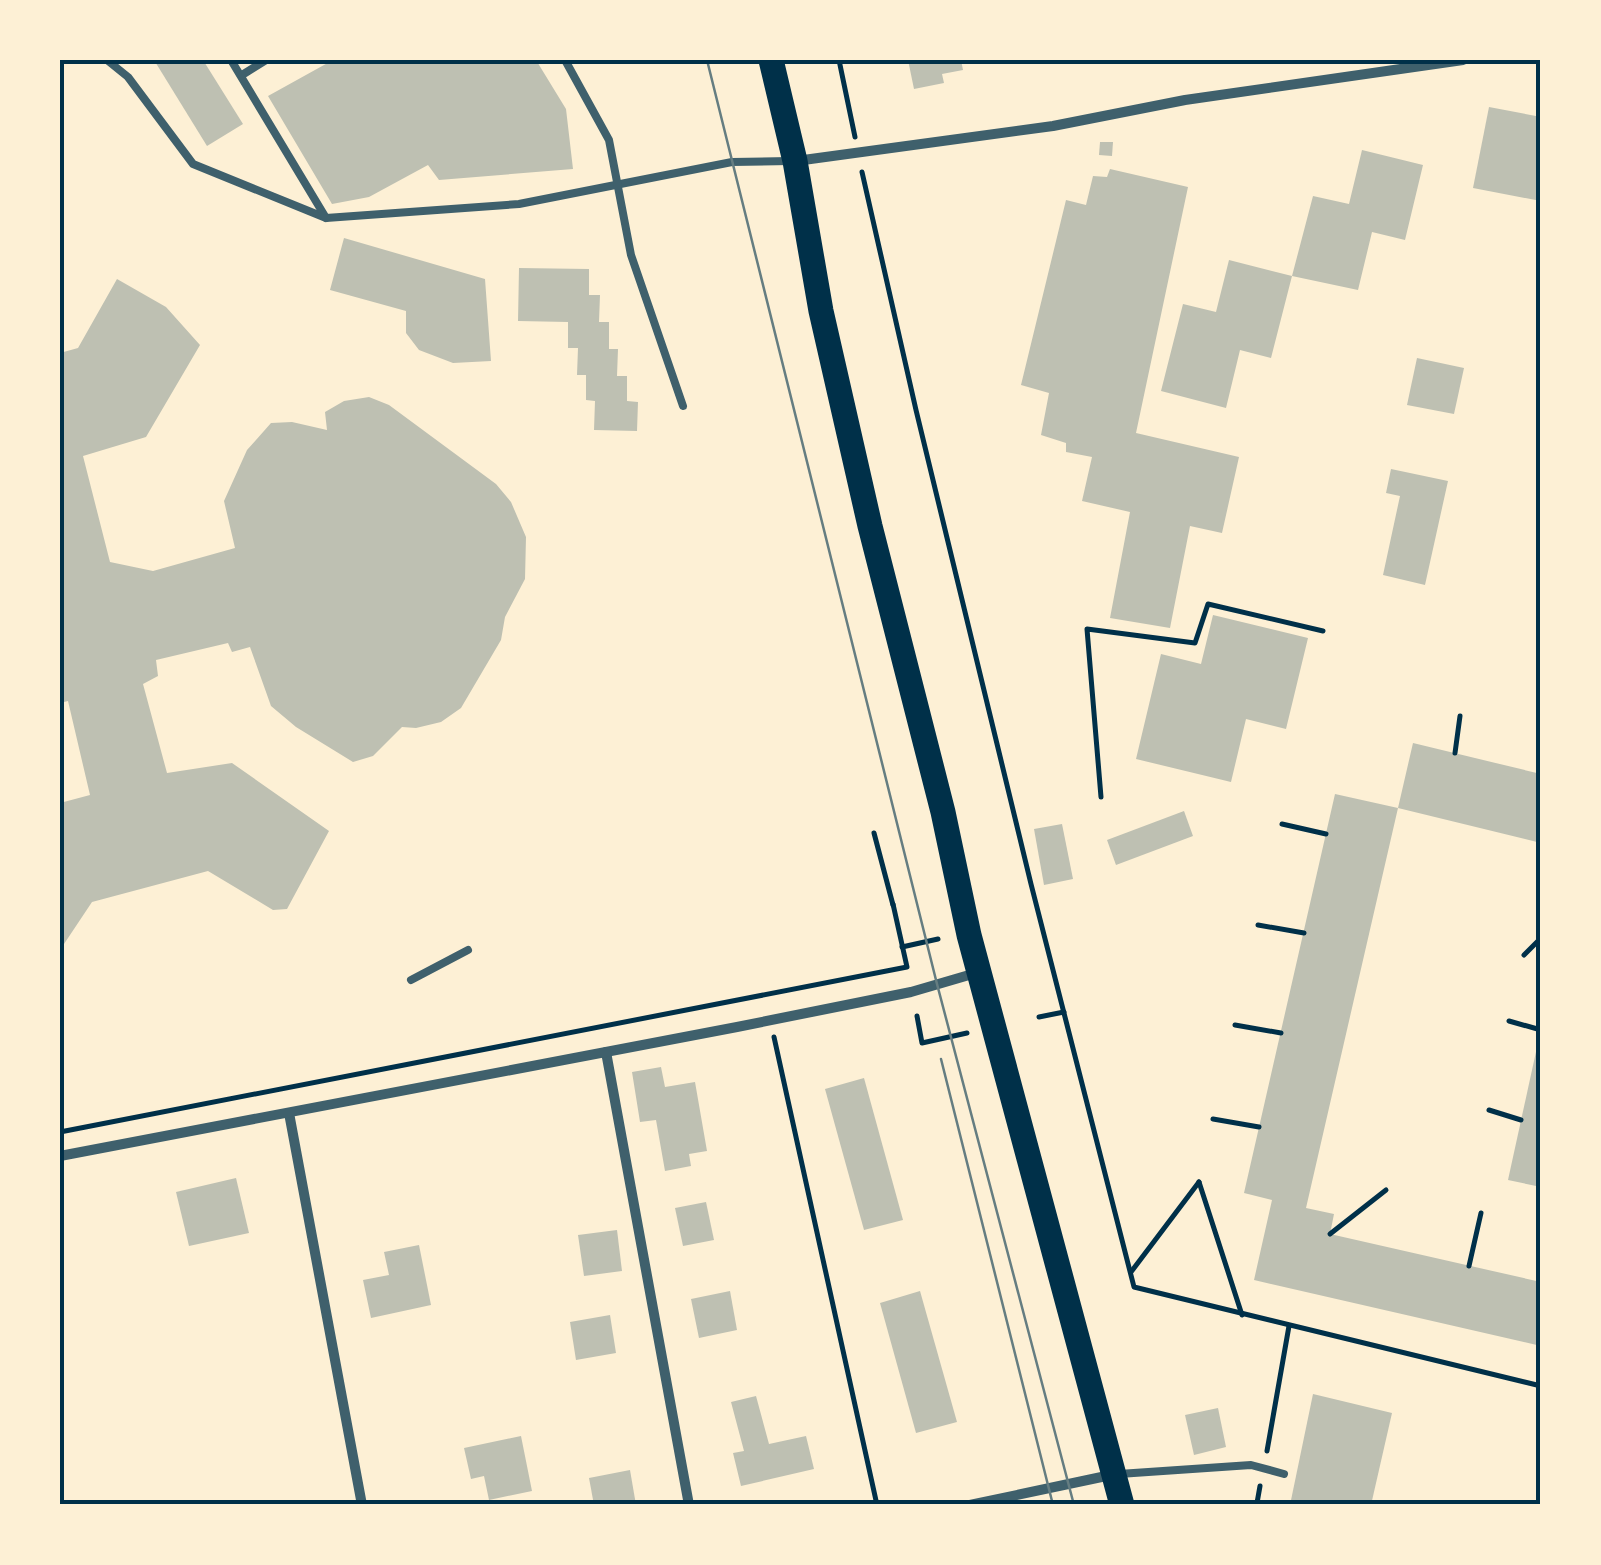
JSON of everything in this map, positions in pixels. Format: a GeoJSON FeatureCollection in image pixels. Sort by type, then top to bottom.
{"type":"FeatureCollection","features":[{"type":"Feature","properties":{"kind":"main road"},"geometry":{"type":"LineString","coordinates":[[771,60],[795,161],[821,311],[979,972],[1122,1505]]}},
{"type":"Feature","properties":{"kind":"street"},"geometry":{"type":"LineString","coordinates":[[795,161],[1053,126],[1185,100],[1463,60]]}},
{"type":"Feature","properties":{"kind":"street"},"geometry":{"type":"LineString","coordinates":[[60,1156],[910,992],[979,972]]}},
{"type":"Feature","properties":{"kind":"street"},"geometry":{"type":"LineString","coordinates":[[606,1052],[690,1505]]}},
{"type":"Feature","properties":{"kind":"street"},"geometry":{"type":"LineString","coordinates":[[289,1113],[362,1505]]}},
{"type":"Feature","properties":{"kind":"street"},"geometry":{"type":"LineString","coordinates":[[970,1505],[1114,1475]]}},
{"type":"Feature","properties":{"kind":"lane"},"geometry":{"type":"LineString","coordinates":[[107,60],[128,78],[192,164],[326,218],[519,204],[732,162],[795,161]]}},
{"type":"Feature","properties":{"kind":"lane"},"geometry":{"type":"LineString","coordinates":[[230,60],[326,218]]}},
{"type":"Feature","properties":{"kind":"lane"},"geometry":{"type":"LineString","coordinates":[[242,75],[266,60]]}},
{"type":"Feature","properties":{"kind":"lane"},"geometry":{"type":"LineString","coordinates":[[565,60],[610,140],[630,254],[683,406]]}},
{"type":"Feature","properties":{"kind":"lane"},"geometry":{"type":"LineString","coordinates":[[411,980],[468,950]]}},
{"type":"Feature","properties":{"kind":"lane"},"geometry":{"type":"LineString","coordinates":[[1114,1475],[1251,1466],[1284,1474]]}},
{"type":"Feature","properties":{"kind":"path"},"geometry":{"type":"LineString","coordinates":[[839,60],[916,410],[1134,1287],[1541,1386]]}},
{"type":"Feature","properties":{"kind":"path"},"geometry":{"type":"LineString","coordinates":[[1101,797],[1087,628],[1195,643],[1208,604],[1323,632]]}},
{"type":"Feature","properties":{"kind":"path"},"geometry":{"type":"LineString","coordinates":[[1455,753],[1460,716]]}},
{"type":"Feature","properties":{"kind":"path"},"geometry":{"type":"LineString","coordinates":[[1282,824],[1326,834]]}},
{"type":"Feature","properties":{"kind":"path"},"geometry":{"type":"LineString","coordinates":[[874,833],[894,913]]}},
{"type":"Feature","properties":{"kind":"path"},"geometry":{"type":"LineString","coordinates":[[60,1132],[907,966],[892,904]]}},
{"type":"Feature","properties":{"kind":"path"},"geometry":{"type":"LineString","coordinates":[[1258,925],[1304,932]]}},
{"type":"Feature","properties":{"kind":"path"},"geometry":{"type":"LineString","coordinates":[[1524,955],[1541,938]]}},
{"type":"Feature","properties":{"kind":"path"},"geometry":{"type":"LineString","coordinates":[[902,947],[938,940]]}},
{"type":"Feature","properties":{"kind":"path"},"geometry":{"type":"LineString","coordinates":[[1038,1017],[1064,1012]]}},
{"type":"Feature","properties":{"kind":"path"},"geometry":{"type":"LineString","coordinates":[[917,1016],[922,1043],[970,1032]]}},
{"type":"Feature","properties":{"kind":"path"},"geometry":{"type":"LineString","coordinates":[[770,1020],[878,1505]]}},
{"type":"Feature","properties":{"kind":"path"},"geometry":{"type":"LineString","coordinates":[[1509,1021],[1541,1030]]}},
{"type":"Feature","properties":{"kind":"path"},"geometry":{"type":"LineString","coordinates":[[1235,1024],[1280,1033]]}},
{"type":"Feature","properties":{"kind":"path"},"geometry":{"type":"LineString","coordinates":[[1489,1110],[1521,1120]]}},
{"type":"Feature","properties":{"kind":"path"},"geometry":{"type":"LineString","coordinates":[[1213,1119],[1259,1127]]}},
{"type":"Feature","properties":{"kind":"path"},"geometry":{"type":"LineString","coordinates":[[1130,1274],[1198,1182],[1242,1315]]}},
{"type":"Feature","properties":{"kind":"path"},"geometry":{"type":"LineString","coordinates":[[1330,1234],[1386,1190]]}},
{"type":"Feature","properties":{"kind":"path"},"geometry":{"type":"LineString","coordinates":[[1470,1266],[1480,1214]]}},
{"type":"Feature","properties":{"kind":"path"},"geometry":{"type":"LineString","coordinates":[[1268,1505],[1257,1504],[1289,1326]]}},
{"type":"Feature","properties":{"kind":"building"},"geometry":{"type":"Polygon","coordinates":[[[154,60],[203,60],[243,124],[207,146],[154,60]]]}},
{"type":"Feature","properties":{"kind":"building"},"geometry":{"type":"Polygon","coordinates":[[[333,60],[536,60],[566,109],[573,169],[439,180],[428,165],[369,197],[332,204],[268,96],[333,60]]]}},
{"type":"Feature","properties":{"kind":"building"},"geometry":{"type":"Polygon","coordinates":[[[908,60],[961,60],[963,70],[942,74],[944,83],[914,89],[908,60]]]}},
{"type":"Feature","properties":{"kind":"building"},"geometry":{"type":"Polygon","coordinates":[[[1489,107],[1541,117],[1541,201],[1473,188],[1489,107]]]}},
{"type":"Feature","properties":{"kind":"building"},"geometry":{"type":"Polygon","coordinates":[[[1100,142],[1113,142],[1112,156],[1099,155],[1100,142]]]}},
{"type":"Feature","properties":{"kind":"building"},"geometry":{"type":"Polygon","coordinates":[[[1362,150],[1423,165],[1405,240],[1372,232],[1358,290],[1292,276],[1313,196],[1349,204],[1362,150]]]}},
{"type":"Feature","properties":{"kind":"building"},"geometry":{"type":"Polygon","coordinates":[[[1110,169],[1188,187],[1136,433],[1239,457],[1222,533],[1190,526],[1170,628],[1110,618],[1130,512],[1082,501],[1092,457],[1066,452],[1066,443],[1041,435],[1049,393],[1021,385],[1066,200],[1086,205],[1093,176],[1107,177],[1110,169]]]}},
{"type":"Feature","properties":{"kind":"building"},"geometry":{"type":"Polygon","coordinates":[[[344,238],[485,279],[491,361],[453,363],[419,350],[406,333],[406,311],[330,290],[344,238]]]}},
{"type":"Feature","properties":{"kind":"building"},"geometry":{"type":"Polygon","coordinates":[[[1229,260],[1292,276],[1271,358],[1240,350],[1226,408],[1161,391],[1183,304],[1216,312],[1229,260]]]}},
{"type":"Feature","properties":{"kind":"building"},"geometry":{"type":"Polygon","coordinates":[[[519,268],[589,269],[589,295],[600,295],[599,322],[609,322],[609,349],[618,349],[617,376],[627,376],[627,401],[638,402],[637,431],[594,430],[595,401],[586,400],[586,375],[577,375],[578,348],[568,348],[568,322],[518,321],[519,268]]]}},
{"type":"Feature","properties":{"kind":"building"},"geometry":{"type":"Polygon","coordinates":[[[117,279],[166,307],[200,345],[146,437],[83,456],[110,562],[153,571],[235,548],[224,501],[247,450],[271,423],[292,422],[327,430],[325,412],[344,401],[369,397],[389,405],[496,484],[511,502],[526,537],[525,579],[505,617],[501,640],[461,708],[441,722],[402,727],[373,756],[353,762],[296,727],[271,706],[250,647],[232,652],[228,643],[156,660],[158,676],[143,684],[167,773],[232,763],[329,831],[287,909],[273,910],[208,871],[92,902],[60,950],[60,803],[90,795],[68,701],[60,703],[60,353],[78,348],[117,279]]]}},
{"type":"Feature","properties":{"kind":"building"},"geometry":{"type":"Polygon","coordinates":[[[1417,358],[1464,368],[1454,414],[1407,405],[1417,358]]]}},
{"type":"Feature","properties":{"kind":"building"},"geometry":{"type":"Polygon","coordinates":[[[1391,469],[1448,481],[1425,585],[1383,575],[1400,496],[1386,493],[1391,469]]]}},
{"type":"Feature","properties":{"kind":"building"},"geometry":{"type":"Polygon","coordinates":[[[1213,615],[1308,638],[1286,729],[1246,719],[1231,782],[1136,759],[1161,654],[1201,664],[1213,615]]]}},
{"type":"Feature","properties":{"kind":"building"},"geometry":{"type":"Polygon","coordinates":[[[1413,743],[1541,774],[1541,843],[1398,808],[1413,743]]]}},
{"type":"Feature","properties":{"kind":"building"},"geometry":{"type":"Polygon","coordinates":[[[1335,794],[1398,808],[1306,1208],[1334,1214],[1330,1234],[1541,1282],[1541,1346],[1254,1280],[1272,1200],[1244,1193],[1335,794]]]}},
{"type":"Feature","properties":{"kind":"building"},"geometry":{"type":"Polygon","coordinates":[[[1184,811],[1193,836],[1116,865],[1107,840],[1184,811]]]}},
{"type":"Feature","properties":{"kind":"building"},"geometry":{"type":"Polygon","coordinates":[[[1062,824],[1073,879],[1044,885],[1034,829],[1062,824]]]}},
{"type":"Feature","properties":{"kind":"building"},"geometry":{"type":"Polygon","coordinates":[[[1541,1038],[1541,1187],[1508,1180],[1541,1038]]]}},
{"type":"Feature","properties":{"kind":"building"},"geometry":{"type":"Polygon","coordinates":[[[661,1067],[665,1087],[695,1082],[707,1151],[689,1154],[691,1166],[665,1171],[656,1120],[640,1122],[632,1072],[661,1067]]]}},
{"type":"Feature","properties":{"kind":"building"},"geometry":{"type":"Polygon","coordinates":[[[864,1078],[903,1220],[864,1230],[825,1089],[864,1078]]]}},
{"type":"Feature","properties":{"kind":"building"},"geometry":{"type":"Polygon","coordinates":[[[236,1178],[249,1233],[189,1246],[176,1192],[236,1178]]]}},
{"type":"Feature","properties":{"kind":"building"},"geometry":{"type":"Polygon","coordinates":[[[706,1202],[714,1240],[683,1246],[675,1208],[706,1202]]]}},
{"type":"Feature","properties":{"kind":"building"},"geometry":{"type":"Polygon","coordinates":[[[617,1230],[622,1271],[584,1276],[578,1235],[617,1230]]]}},
{"type":"Feature","properties":{"kind":"building"},"geometry":{"type":"Polygon","coordinates":[[[419,1245],[431,1305],[371,1318],[363,1280],[389,1275],[384,1252],[419,1245]]]}},
{"type":"Feature","properties":{"kind":"building"},"geometry":{"type":"Polygon","coordinates":[[[730,1291],[737,1330],[699,1338],[691,1299],[730,1291]]]}},
{"type":"Feature","properties":{"kind":"building"},"geometry":{"type":"Polygon","coordinates":[[[920,1291],[957,1422],[916,1433],[880,1303],[920,1291]]]}},
{"type":"Feature","properties":{"kind":"building"},"geometry":{"type":"Polygon","coordinates":[[[610,1315],[616,1353],[576,1360],[570,1322],[610,1315]]]}},
{"type":"Feature","properties":{"kind":"building"},"geometry":{"type":"Polygon","coordinates":[[[1313,1394],[1392,1413],[1371,1505],[1290,1505],[1313,1394]]]}},
{"type":"Feature","properties":{"kind":"building"},"geometry":{"type":"Polygon","coordinates":[[[756,1396],[769,1444],[806,1436],[814,1469],[741,1486],[733,1453],[744,1451],[731,1402],[756,1396]]]}},
{"type":"Feature","properties":{"kind":"building"},"geometry":{"type":"Polygon","coordinates":[[[1218,1408],[1226,1447],[1194,1455],[1185,1415],[1218,1408]]]}},
{"type":"Feature","properties":{"kind":"building"},"geometry":{"type":"Polygon","coordinates":[[[521,1436],[532,1491],[489,1500],[484,1476],[471,1479],[464,1448],[521,1436]]]}},
{"type":"Feature","properties":{"kind":"building"},"geometry":{"type":"Polygon","coordinates":[[[630,1470],[636,1505],[594,1505],[589,1478],[630,1470]]]}},
{"type":"Feature","properties":{"kind":"tram line"},"geometry":{"type":"LineString","coordinates":[[707,60],[937,984],[1074,1505]]}},
{"type":"Feature","properties":{"kind":"tram line"},"geometry":{"type":"LineString","coordinates":[[941,1059],[1053,1505]]}}]}
